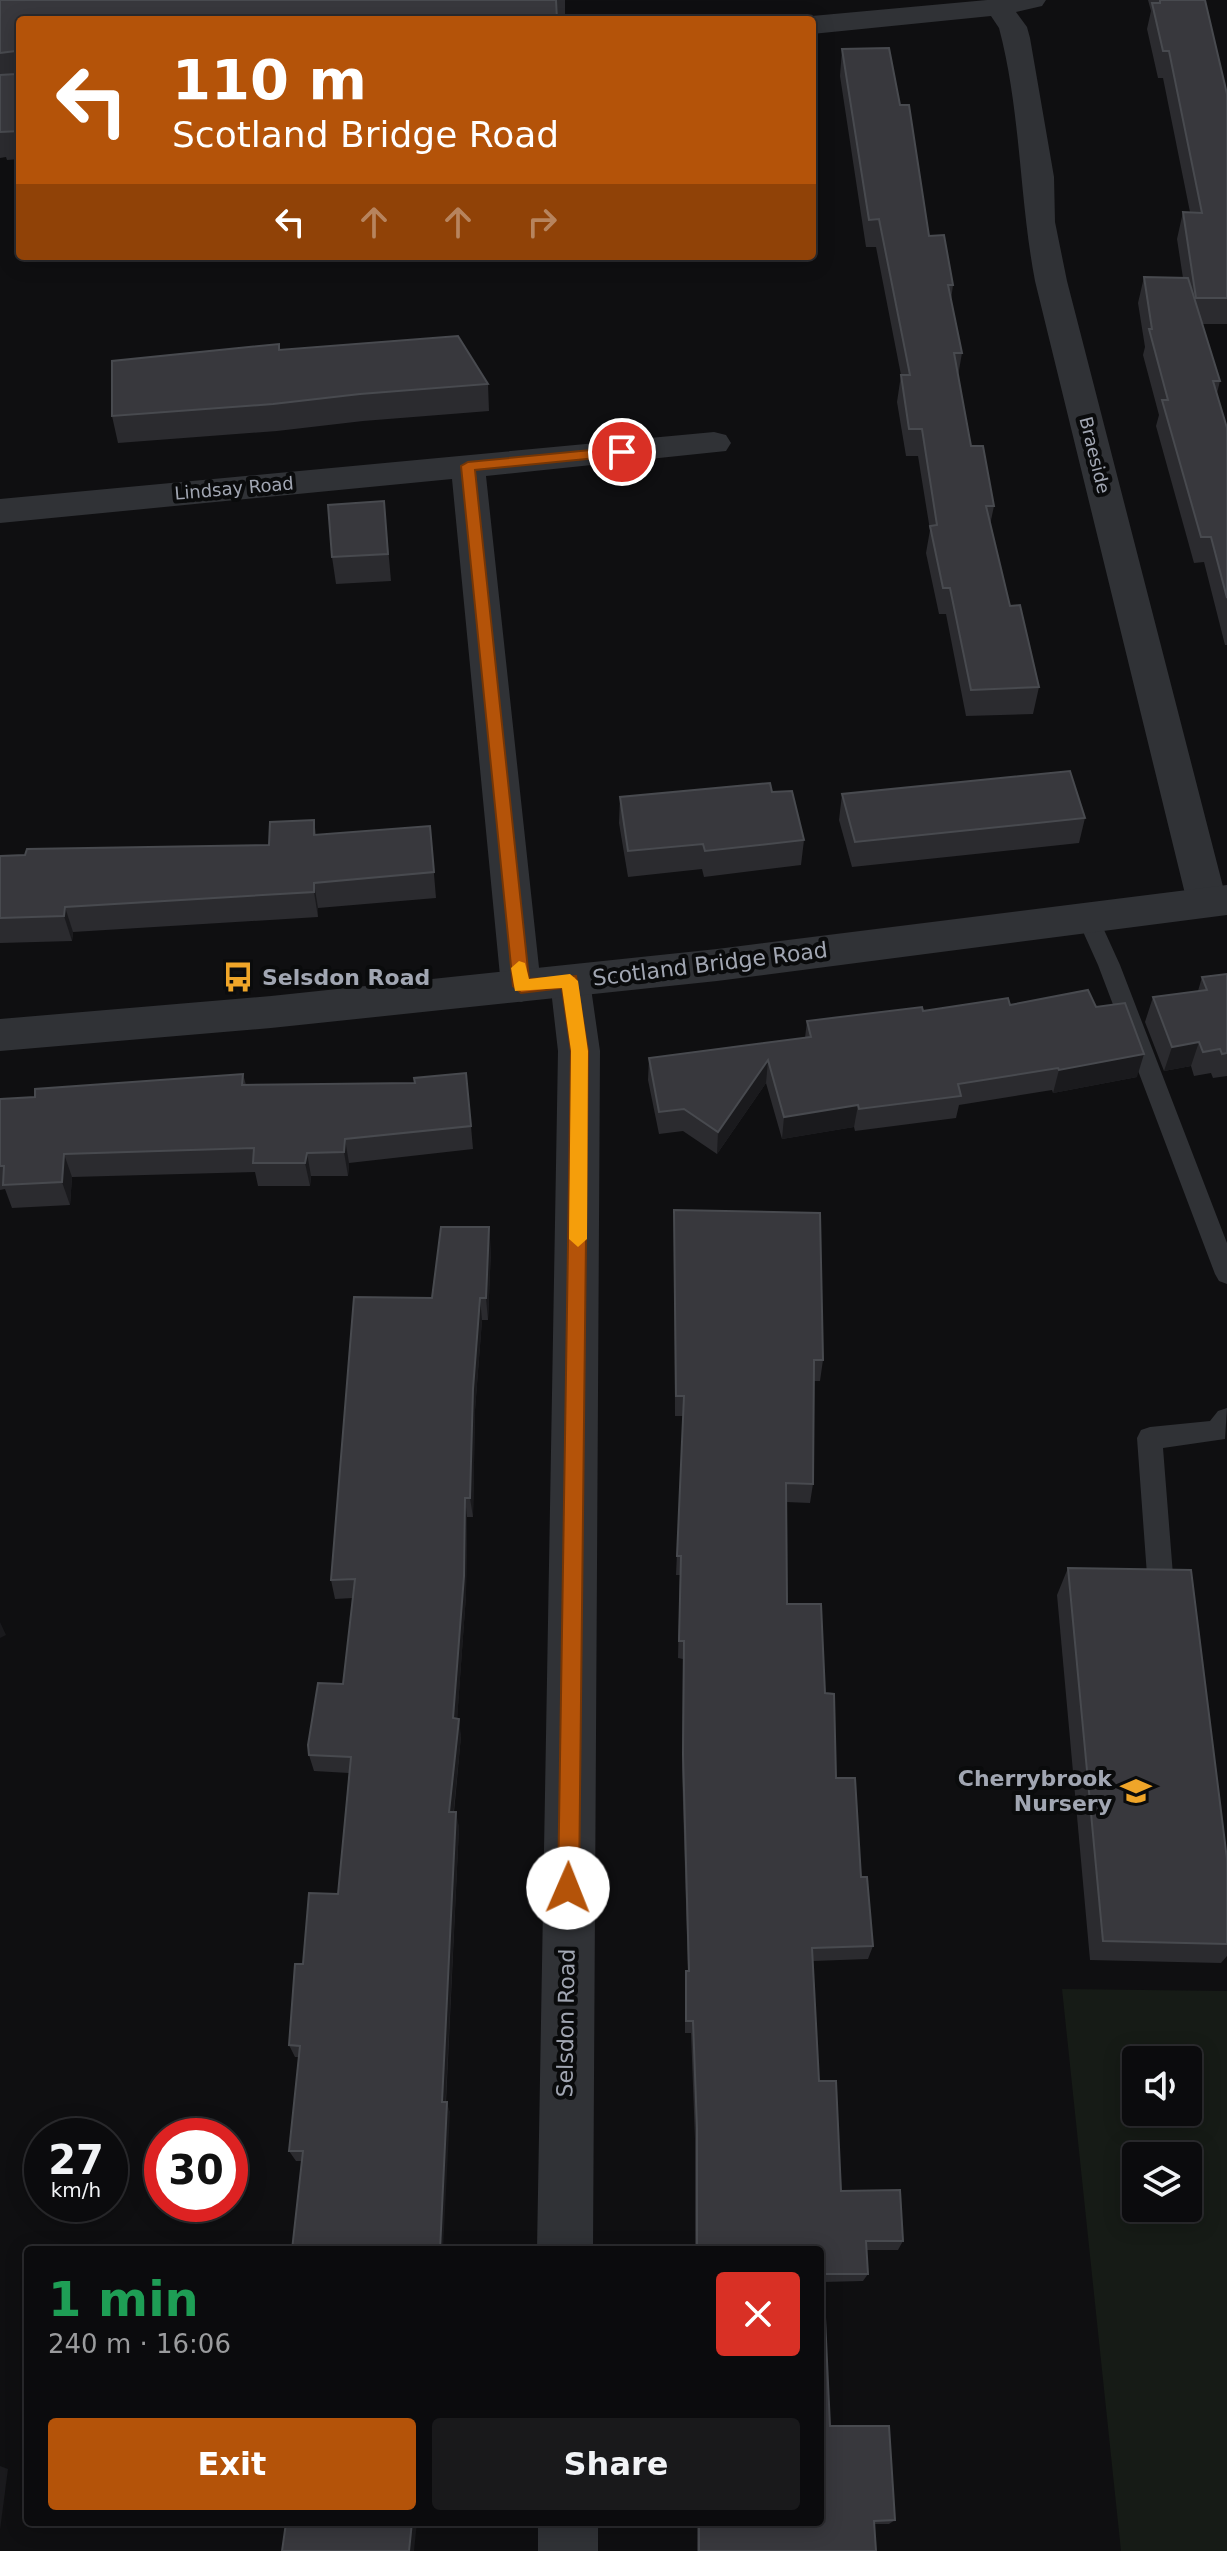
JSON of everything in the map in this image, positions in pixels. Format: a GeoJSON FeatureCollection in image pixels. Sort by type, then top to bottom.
{"type":"FeatureCollection","features":[{"type":"Feature","properties":{"kind":"street"},"geometry":{"type":"LineString","coordinates":[[816,25],[999,8],[1032,0]]}},
{"type":"Feature","properties":{"kind":"street","name":"Braeside"},"geometry":{"type":"LineString","coordinates":[[999,8],[1013,27],[1016,38],[1039,177],[1039,222],[1051,281],[1217,901]]}},
{"type":"Feature","properties":{"kind":"street","name":"Lindsay Road"},"geometry":{"type":"LineString","coordinates":[[0,511],[714,443]]}},
{"type":"Feature","properties":{"kind":"street"},"geometry":{"type":"LineString","coordinates":[[468,466],[521,986]]}},
{"type":"Feature","properties":{"kind":"street","name":"Scotland Bridge Road"},"geometry":{"type":"LineString","coordinates":[[0,1035],[717,965],[1217,901]]}},
{"type":"Feature","properties":{"kind":"street","name":"Selsdon Road"},"geometry":{"type":"LineString","coordinates":[[565,2246],[579,1066],[570,981]]}},
{"type":"Feature","properties":{"kind":"street"},"geometry":{"type":"LineString","coordinates":[[568,2526],[568,2551]]}},
{"type":"Feature","properties":{"kind":"lane"},"geometry":{"type":"LineString","coordinates":[[1087,916],[1109,965],[1227,1274]]}},
{"type":"Feature","properties":{"kind":"lane"},"geometry":{"type":"LineString","coordinates":[[1160,1575],[1150,1438],[1216,1431],[1227,1419]]}},
{"type":"Feature","properties":{"kind":"shaded area"},"geometry":{"type":"Polygon","coordinates":[[[1062,1989],[1227,1991],[1227,2551],[1121,2551],[1062,1989]]]}},
{"type":"Feature","properties":{"kind":"building"},"geometry":{"type":"Polygon","coordinates":[[[0,0],[556,0],[557,16],[16,16],[16,51],[0,53],[0,0]]]}},
{"type":"Feature","properties":{"kind":"building"},"geometry":{"type":"Polygon","coordinates":[[[1160,0],[1205,0],[1227,94],[1227,298],[1196,298],[1183,212],[1202,213],[1169,51],[1163,51],[1152,3],[1160,3],[1160,0]]]}},
{"type":"Feature","properties":{"kind":"building"},"geometry":{"type":"Polygon","coordinates":[[[889,48],[900,105],[909,105],[929,236],[944,235],[953,285],[948,285],[962,353],[954,353],[971,446],[983,446],[994,506],[986,506],[1010,606],[1020,605],[1039,687],[971,690],[950,588],[943,588],[930,526],[937,525],[922,429],[909,429],[901,375],[910,375],[879,219],[869,220],[842,49],[889,48]]]}},
{"type":"Feature","properties":{"kind":"building"},"geometry":{"type":"Polygon","coordinates":[[[16,74],[16,131],[0,132],[0,75],[16,74]]]}},
{"type":"Feature","properties":{"kind":"building"},"geometry":{"type":"Polygon","coordinates":[[[1144,277],[1188,278],[1220,381],[1213,381],[1227,428],[1227,598],[1211,537],[1201,537],[1162,400],[1168,400],[1149,329],[1152,329],[1144,277]]]}},
{"type":"Feature","properties":{"kind":"building"},"geometry":{"type":"Polygon","coordinates":[[[458,336],[488,384],[112,416],[112,361],[279,344],[279,350],[458,336]]]}},
{"type":"Feature","properties":{"kind":"building"},"geometry":{"type":"Polygon","coordinates":[[[384,501],[388,554],[332,557],[328,505],[384,501]]]}},
{"type":"Feature","properties":{"kind":"building"},"geometry":{"type":"Polygon","coordinates":[[[1070,771],[1085,818],[855,842],[842,794],[1070,771]]]}},
{"type":"Feature","properties":{"kind":"building"},"geometry":{"type":"Polygon","coordinates":[[[770,783],[772,792],[792,791],[804,840],[705,851],[703,844],[628,851],[620,797],[770,783]]]}},
{"type":"Feature","properties":{"kind":"building"},"geometry":{"type":"Polygon","coordinates":[[[314,820],[314,835],[430,826],[434,872],[314,883],[314,892],[65,907],[64,916],[0,918],[0,856],[25,855],[27,849],[269,845],[270,822],[314,820]]]}},
{"type":"Feature","properties":{"kind":"building"},"geometry":{"type":"Polygon","coordinates":[[[1227,974],[1227,1053],[1222,1054],[1220,1049],[1203,1052],[1199,1042],[1172,1047],[1153,997],[1207,990],[1202,977],[1227,974]]]}},
{"type":"Feature","properties":{"kind":"building"},"geometry":{"type":"Polygon","coordinates":[[[1088,990],[1096,1007],[1125,1003],[1144,1054],[958,1084],[961,1096],[859,1109],[858,1105],[784,1117],[768,1060],[718,1132],[684,1109],[659,1112],[649,1058],[811,1037],[807,1021],[922,1007],[923,1011],[1008,998],[1010,1005],[1088,990]]]}},
{"type":"Feature","properties":{"kind":"building"},"geometry":{"type":"Polygon","coordinates":[[[466,1073],[471,1126],[345,1139],[344,1152],[307,1153],[305,1163],[253,1163],[254,1148],[64,1154],[62,1182],[3,1185],[0,1099],[35,1097],[35,1089],[243,1074],[242,1085],[415,1083],[414,1078],[466,1073]]]}},
{"type":"Feature","properties":{"kind":"building"},"geometry":{"type":"Polygon","coordinates":[[[674,1210],[820,1213],[823,1360],[814,1360],[813,1484],[786,1483],[787,1604],[821,1604],[825,1693],[834,1694],[836,1778],[855,1778],[861,1877],[867,1877],[873,1946],[812,1948],[819,2081],[836,2081],[841,2191],[900,2190],[903,2241],[866,2241],[868,2274],[824,2274],[824,2246],[697,2246],[693,2021],[686,2021],[686,1971],[689,1971],[683,1754],[684,1641],[679,1641],[681,1556],[677,1556],[684,1396],[676,1396],[674,1210]]]}},
{"type":"Feature","properties":{"kind":"building"},"geometry":{"type":"Polygon","coordinates":[[[441,1227],[489,1227],[486,1298],[480,1298],[473,1389],[470,1498],[465,1498],[464,1576],[453,1718],[459,1719],[449,1812],[456,1812],[442,2102],[447,2102],[440,2246],[292,2246],[303,2151],[289,2151],[300,2046],[289,2045],[295,1964],[303,1964],[309,1893],[338,1894],[351,1757],[309,1755],[308,1745],[318,1683],[343,1684],[355,1579],[331,1580],[354,1297],[432,1298],[441,1227]]]}},
{"type":"Feature","properties":{"kind":"building"},"geometry":{"type":"Polygon","coordinates":[[[1068,1568],[1191,1570],[1227,1859],[1227,1944],[1103,1941],[1068,1568]]]}},
{"type":"Feature","properties":{"kind":"building"},"geometry":{"type":"Polygon","coordinates":[[[824,2296],[830,2426],[889,2426],[895,2520],[874,2521],[876,2551],[699,2551],[699,2526],[824,2526],[824,2296]]]}},
{"type":"Feature","properties":{"kind":"building"},"geometry":{"type":"Polygon","coordinates":[[[286,2526],[412,2526],[409,2551],[282,2551],[286,2526]]]}},
{"type":"Feature","properties":{"kind":"slow traffic"},"geometry":{"type":"LineString","coordinates":[[519,968],[521,986],[570,981],[579,1051],[578,1239]]}},
{"type":"Feature","properties":{"kind":"place","name":"Selsdon Road"},"geometry":{"type":"Point","coordinates":[238,977]}},
{"type":"Feature","properties":{"kind":"place","name":"Cherrybrook Nursery"},"geometry":{"type":"Point","coordinates":[1136,1791]}},
{"type":"Feature","properties":{"kind":"route"},"geometry":{"type":"LineString","coordinates":[[568,1888],[579,1051],[570,981],[521,986],[468,466],[622,452]]}}]}
